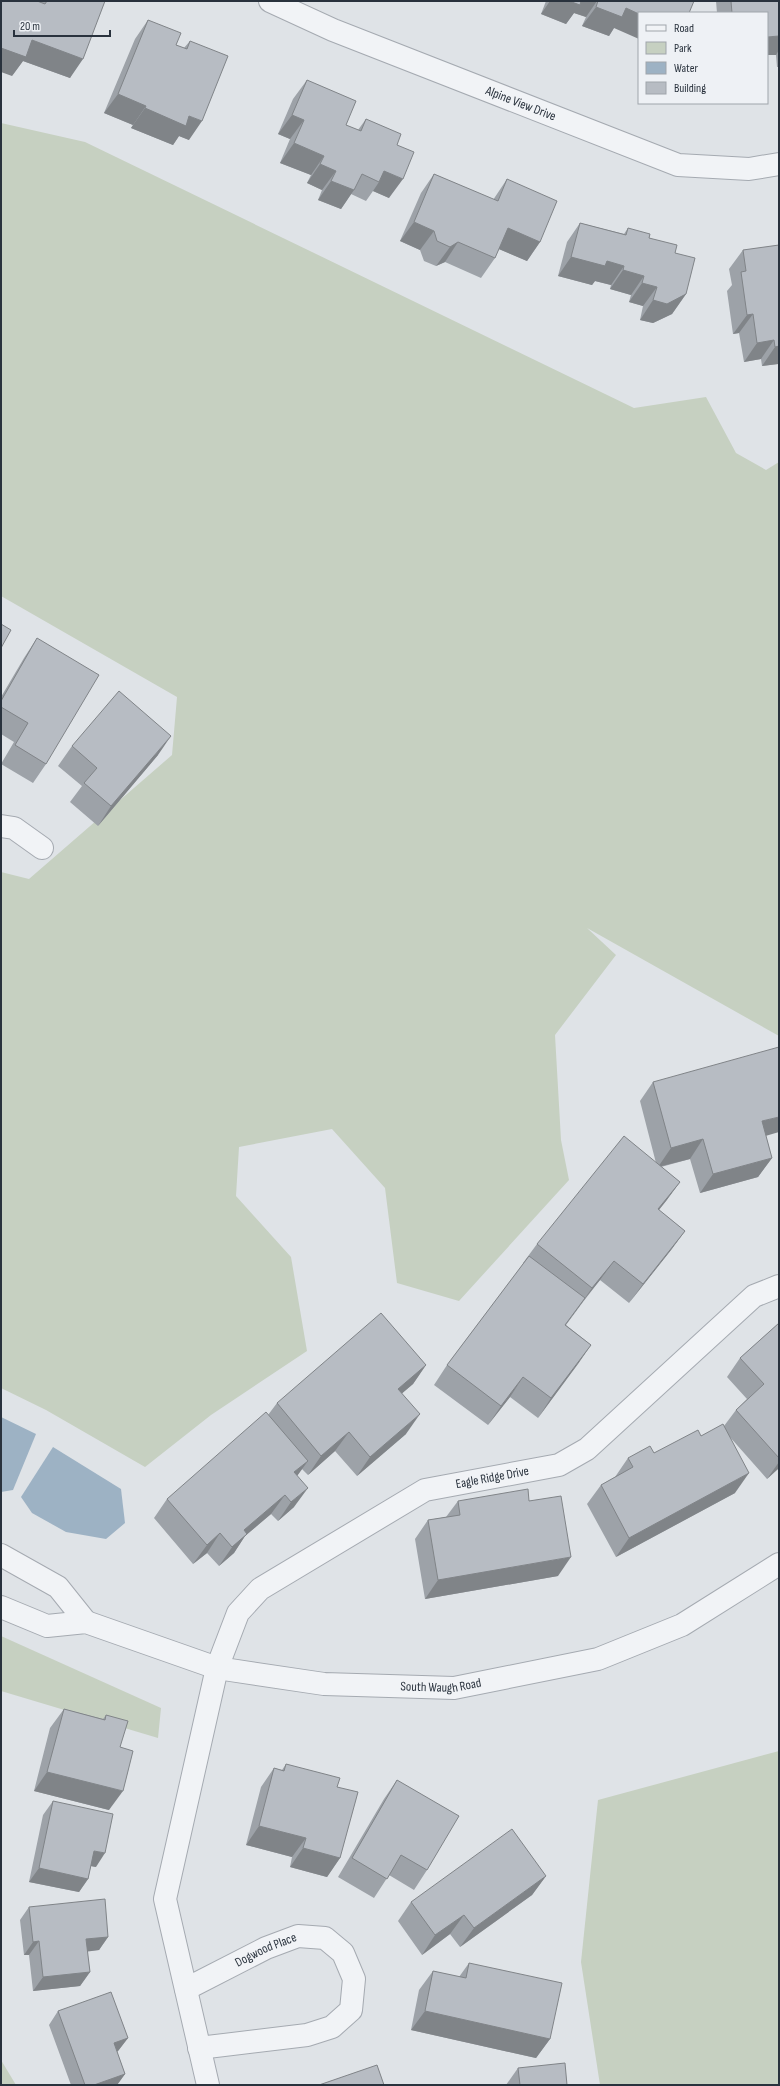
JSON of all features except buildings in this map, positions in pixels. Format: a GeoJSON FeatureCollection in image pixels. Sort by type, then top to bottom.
{"type":"FeatureCollection","features":[{"type":"Feature","properties":{"kind":"street","name":"Alpine View Drive"},"geometry":{"type":"LineString","coordinates":[[270,1],[333,30],[678,165],[749,169],[779,164]]}},
{"type":"Feature","properties":{"kind":"street"},"geometry":{"type":"LineString","coordinates":[[1,826],[14,828],[42,848]]}},
{"type":"Feature","properties":{"kind":"street","name":"Eagle Ridge Drive"},"geometry":{"type":"LineString","coordinates":[[217,1668],[238,1613],[260,1589],[425,1490],[559,1465],[587,1448],[754,1296],[779,1286]]}},
{"type":"Feature","properties":{"kind":"street"},"geometry":{"type":"LineString","coordinates":[[1,1555],[58,1588],[86,1622]]}},
{"type":"Feature","properties":{"kind":"street","name":"South Waugh Road"},"geometry":{"type":"LineString","coordinates":[[1,1607],[47,1626],[86,1622],[217,1668],[324,1684],[454,1688],[598,1659],[682,1625],[779,1564]]}},
{"type":"Feature","properties":{"kind":"street"},"geometry":{"type":"LineString","coordinates":[[208,2085],[165,1899],[217,1668]]}},
{"type":"Feature","properties":{"kind":"street","name":"Dogwood Place"},"geometry":{"type":"LineString","coordinates":[[186,1989],[266,1948],[298,1936],[325,1938],[343,1953],[354,1979],[351,2010],[332,2027],[307,2035],[199,2048]]}},
{"type":"Feature","properties":{"kind":"green space"},"geometry":{"type":"Polygon","coordinates":[[[1,123],[85,142],[634,408],[706,397],[736,453],[766,470],[779,462],[779,1036],[587,928],[616,955],[555,1035],[561,1140],[569,1180],[459,1301],[397,1283],[385,1188],[332,1129],[239,1147],[236,1196],[291,1257],[307,1351],[211,1415],[145,1467],[46,1410],[1,1388],[1,872],[29,879],[172,755],[177,697],[1,596],[1,123]]]}},
{"type":"Feature","properties":{"kind":"green space"},"geometry":{"type":"Polygon","coordinates":[[[1,1636],[161,1708],[158,1738],[1,1691],[1,1636]]]}},
{"type":"Feature","properties":{"kind":"green space"},"geometry":{"type":"Polygon","coordinates":[[[779,1751],[779,2085],[600,2085],[581,1962],[598,1800],[779,1751]]]}},
{"type":"Feature","properties":{"kind":"green space"},"geometry":{"type":"Polygon","coordinates":[[[1,2060],[16,2085],[1,2085],[1,2060]]]}},
{"type":"Feature","properties":{"kind":"water"},"geometry":{"type":"Polygon","coordinates":[[[1,1417],[36,1434],[13,1490],[1,1492],[1,1417]]]}},
{"type":"Feature","properties":{"kind":"water"},"geometry":{"type":"Polygon","coordinates":[[[53,1447],[121,1489],[125,1523],[106,1539],[66,1532],[32,1513],[21,1497],[53,1447]]]}}]}
